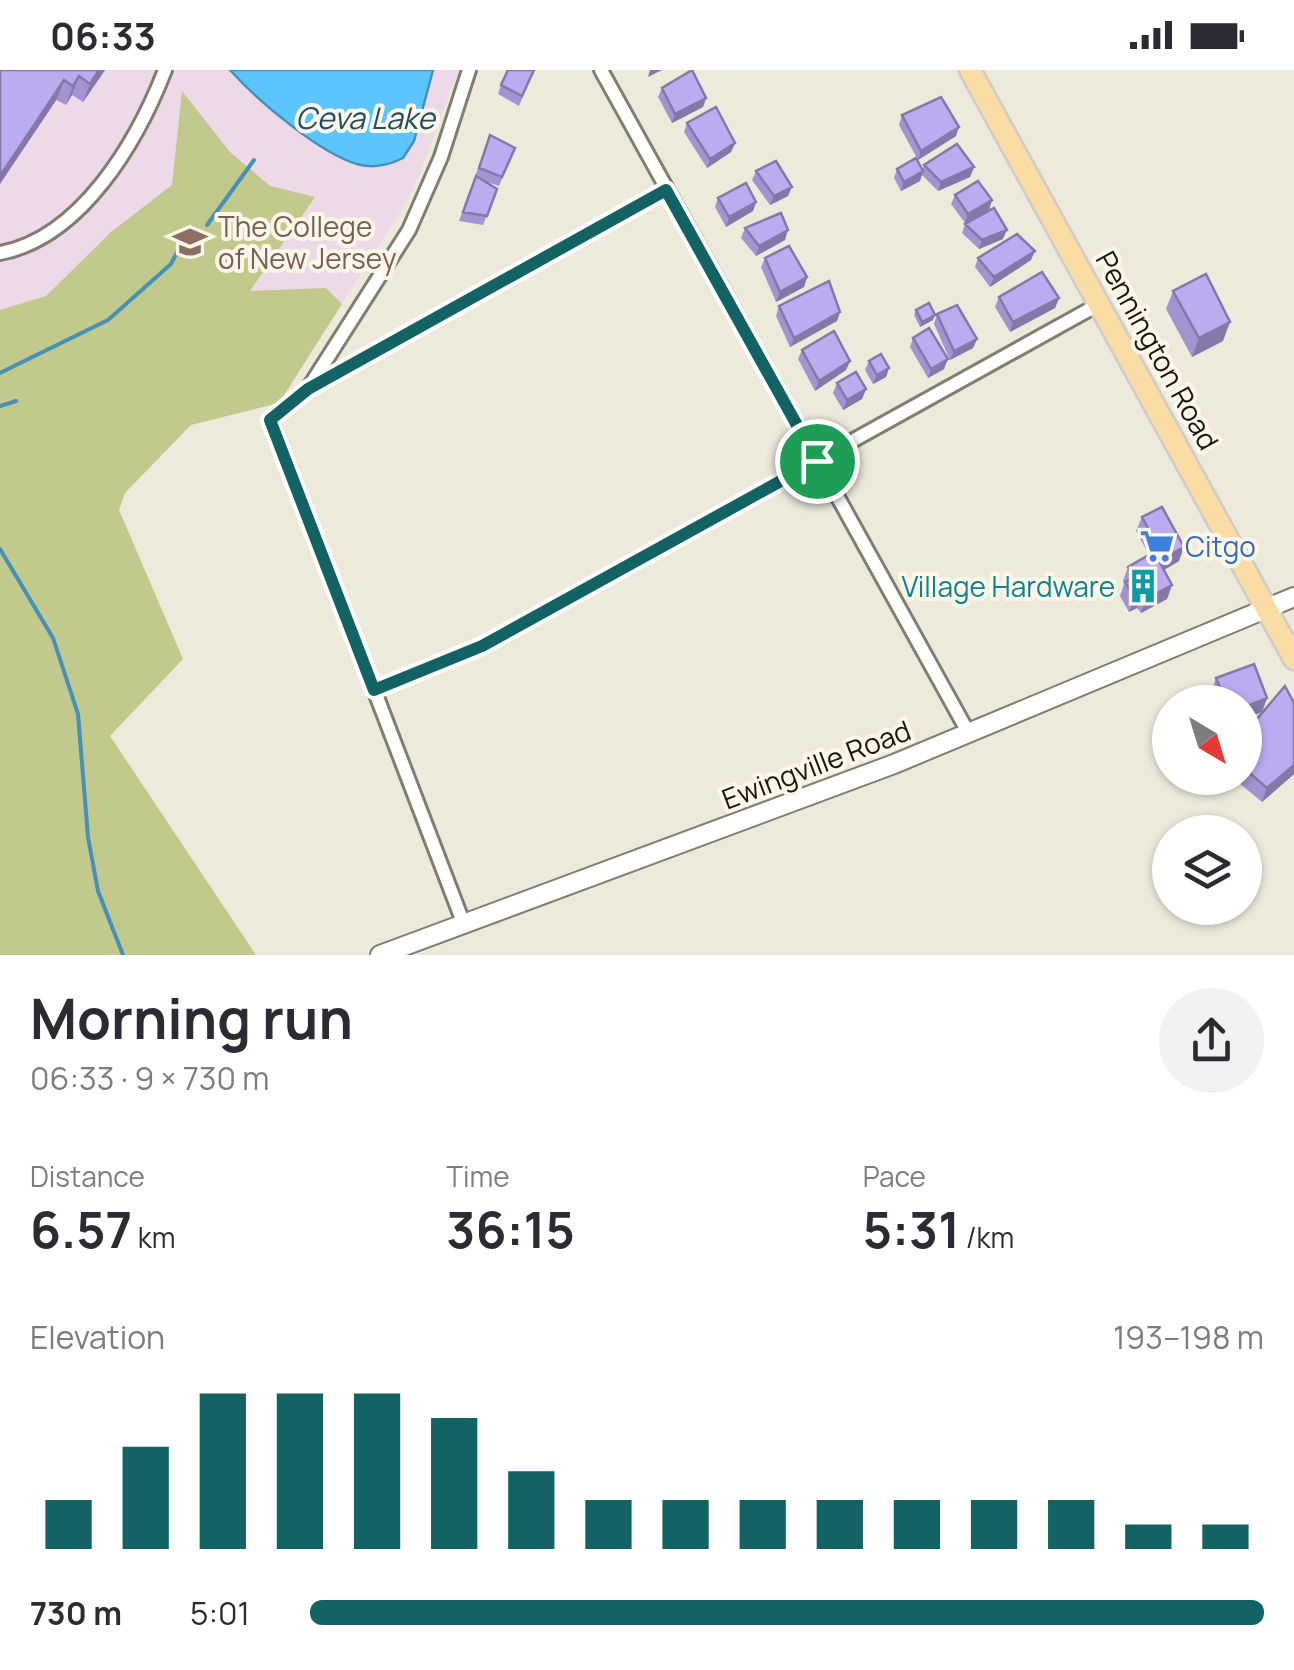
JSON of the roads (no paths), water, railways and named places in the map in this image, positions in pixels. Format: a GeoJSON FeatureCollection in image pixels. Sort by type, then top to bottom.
{"type":"FeatureCollection","features":[{"type":"Feature","properties":{"kind":"main road","name":"Pennington Road"},"geometry":{"type":"LineString","coordinates":[[970,70],[1294,659]]}},
{"type":"Feature","properties":{"kind":"main road","name":"Ewingville Road"},"geometry":{"type":"LineString","coordinates":[[380,955],[766,814],[1294,597]]}},
{"type":"Feature","properties":{"kind":"street"},"geometry":{"type":"LineString","coordinates":[[0,253],[43,239],[74,217],[100,184],[153,98],[165,70]]}},
{"type":"Feature","properties":{"kind":"street"},"geometry":{"type":"LineString","coordinates":[[308,389],[410,230],[470,70]]}},
{"type":"Feature","properties":{"kind":"street"},"geometry":{"type":"LineString","coordinates":[[601,70],[968,732]]}},
{"type":"Feature","properties":{"kind":"street"},"geometry":{"type":"LineString","coordinates":[[463,922],[270,420],[308,389],[666,190]]}},
{"type":"Feature","properties":{"kind":"street"},"geometry":{"type":"LineString","coordinates":[[374,690],[482,646],[1101,303]]}},
{"type":"Feature","properties":{"kind":"water","name":"Ceva Lake"},"geometry":{"type":"Polygon","coordinates":[[[230,70],[433,70],[414,141],[403,158],[369,166],[342,158],[307,137],[230,70]]]}},
{"type":"Feature","properties":{"kind":"waterway"},"geometry":{"type":"LineString","coordinates":[[207,225],[254,160]]}},
{"type":"Feature","properties":{"kind":"waterway"},"geometry":{"type":"LineString","coordinates":[[0,373],[108,320],[171,264],[184,239]]}},
{"type":"Feature","properties":{"kind":"waterway"},"geometry":{"type":"LineString","coordinates":[[0,406],[16,401]]}},
{"type":"Feature","properties":{"kind":"waterway"},"geometry":{"type":"LineString","coordinates":[[0,549],[53,638],[78,714],[88,837],[98,891],[123,955]]}},
{"type":"Feature","properties":{"kind":"place","name":"The College of New Jersey"},"geometry":{"type":"Point","coordinates":[190,242]}},
{"type":"Feature","properties":{"kind":"place","name":"Citgo"},"geometry":{"type":"Point","coordinates":[1157,546]}},
{"type":"Feature","properties":{"kind":"place","name":"Village Hardware"},"geometry":{"type":"Point","coordinates":[1143,586]}}]}
